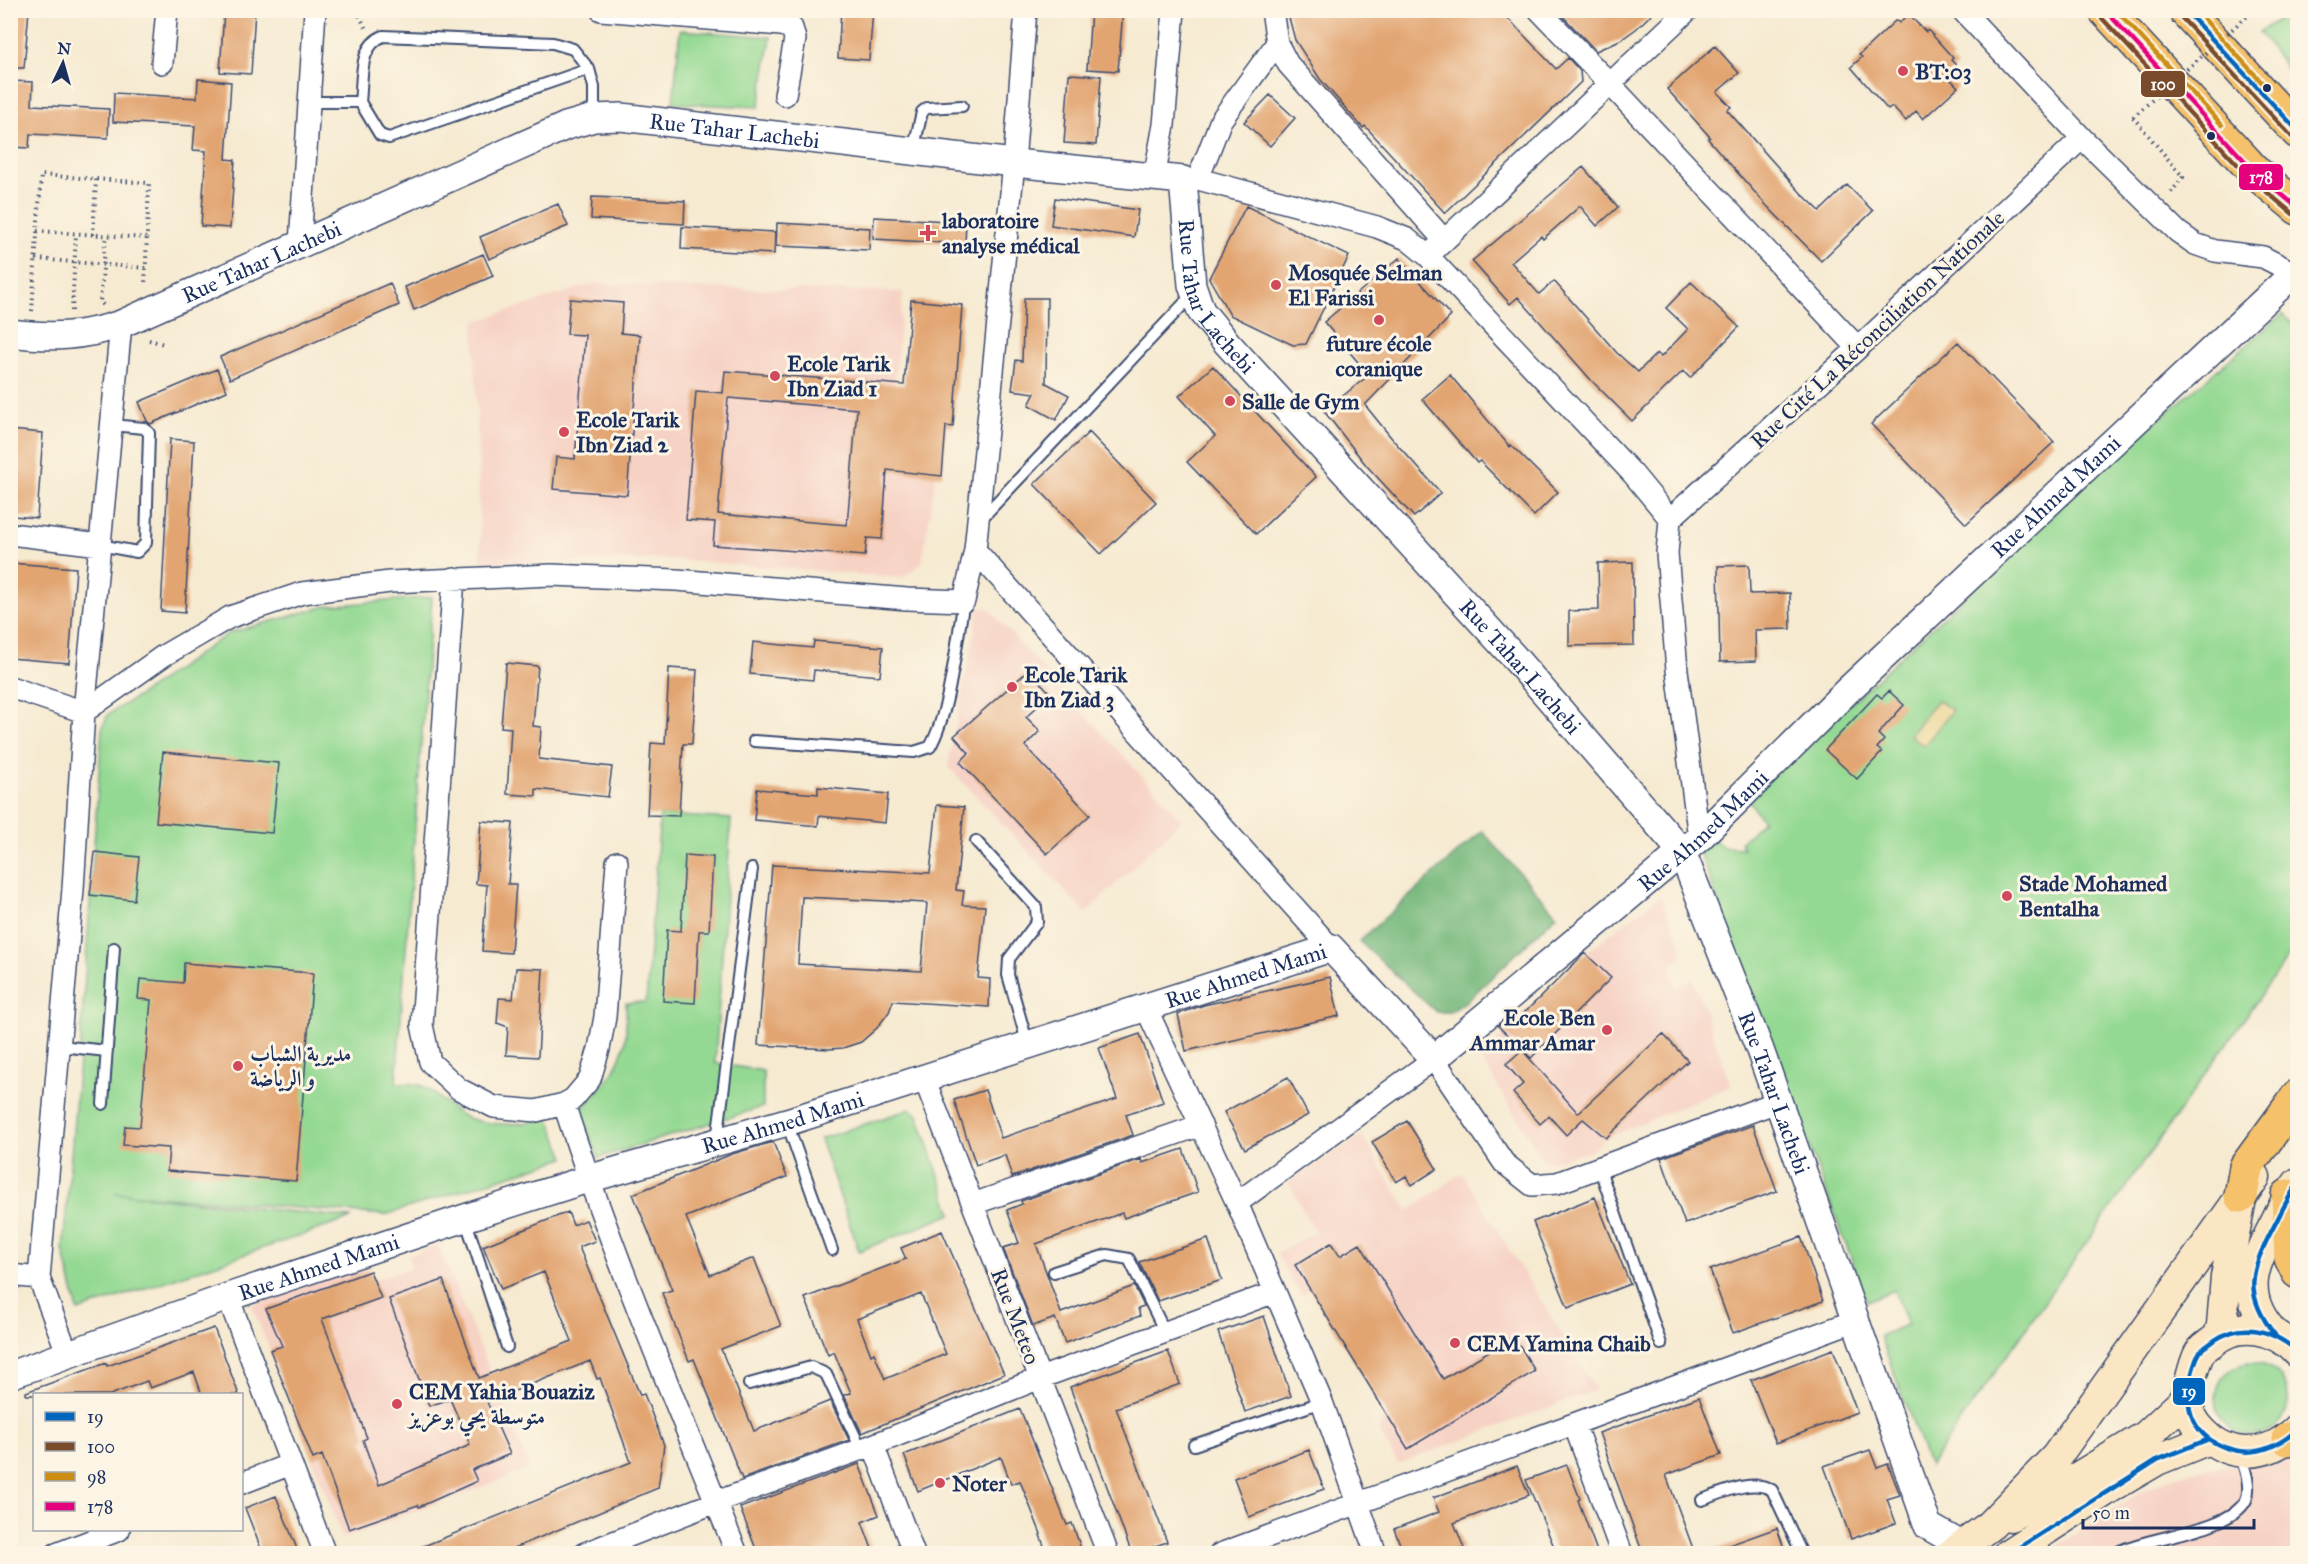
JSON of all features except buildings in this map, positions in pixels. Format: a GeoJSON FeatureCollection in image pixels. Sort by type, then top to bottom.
{"type":"FeatureCollection","features":[{"type":"Feature","properties":{"kind":"highway"},"geometry":{"type":"LineString","coordinates":[[2104,10],[2255,172],[2298,208]]}},
{"type":"Feature","properties":{"kind":"highway"},"geometry":{"type":"LineString","coordinates":[[2185,10],[2298,132]]}},
{"type":"Feature","properties":{"kind":"highway"},"geometry":{"type":"LineString","coordinates":[[2241,1196],[2246,1167],[2298,1096]]}},
{"type":"Feature","properties":{"kind":"highway"},"geometry":{"type":"LineString","coordinates":[[2293,1189],[2291,1258],[2298,1272]]}},
{"type":"Feature","properties":{"kind":"main road"},"geometry":{"type":"LineString","coordinates":[[1957,1550],[1988,1527],[2056,1457],[2241,1196],[2298,1123]]}},
{"type":"Feature","properties":{"kind":"main road"},"geometry":{"type":"LineString","coordinates":[[2286,1343],[2262,1321],[2253,1299],[2255,1268],[2259,1254],[2293,1189]]}},
{"type":"Feature","properties":{"kind":"main road"},"geometry":{"type":"LineString","coordinates":[[2219,1336],[2226,1277],[2241,1196]]}},
{"type":"Feature","properties":{"kind":"main road"},"geometry":{"type":"LineString","coordinates":[[1988,1527],[2037,1502],[2146,1436],[2187,1398],[2200,1352],[2219,1336],[2247,1328],[2286,1343]]}},
{"type":"Feature","properties":{"kind":"main road"},"geometry":{"type":"LineString","coordinates":[[2187,1398],[2194,1421],[2209,1439],[2227,1449],[2248,1453],[2269,1449],[2294,1435]]}},
{"type":"Feature","properties":{"kind":"main road"},"geometry":{"type":"LineString","coordinates":[[2008,1554],[2157,1460],[2209,1439]]}},
{"type":"Feature","properties":{"kind":"street"},"geometry":{"type":"LineString","coordinates":[[162,63],[166,10]]}},
{"type":"Feature","properties":{"kind":"street"},"geometry":{"type":"LineString","coordinates":[[300,244],[315,10]]}},
{"type":"Feature","properties":{"kind":"street"},"geometry":{"type":"LineString","coordinates":[[601,10],[781,25],[792,28],[795,39],[785,95]]}},
{"type":"Feature","properties":{"kind":"street"},"geometry":{"type":"LineString","coordinates":[[84,712],[163,656],[230,617],[302,593],[390,582],[551,575],[676,580],[907,599],[964,601],[975,550],[1014,163],[1026,10]]}},
{"type":"Feature","properties":{"kind":"street"},"geometry":{"type":"LineString","coordinates":[[1154,178],[1164,125],[1174,10]]}},
{"type":"Feature","properties":{"kind":"street"},"geometry":{"type":"LineString","coordinates":[[1272,10],[1277,42],[1288,64],[1444,240]]}},
{"type":"Feature","properties":{"kind":"street"},"geometry":{"type":"LineString","coordinates":[[1539,10],[1858,348]]}},
{"type":"Feature","properties":{"kind":"street"},"geometry":{"type":"LineString","coordinates":[[1428,256],[1688,10]]}},
{"type":"Feature","properties":{"kind":"street"},"geometry":{"type":"LineString","coordinates":[[1962,10],[2082,138],[2178,232],[2194,244],[2215,251],[2263,257],[2296,269]]}},
{"type":"Feature","properties":{"kind":"street"},"geometry":{"type":"LineString","coordinates":[[1277,42],[1221,120],[1190,180],[1377,227],[1407,239],[1428,256],[1633,474],[1670,519],[1667,553],[1691,845]]}},
{"type":"Feature","properties":{"kind":"street","name":"Rue Tahar Lachebi"},"geometry":{"type":"LineString","coordinates":[[20,334],[75,336],[79,323],[121,324],[566,126],[594,118],[621,117],[1014,163],[1190,180],[1191,276],[1201,311],[1227,343],[1513,656],[1691,845],[1777,1102],[1928,1526],[1957,1550]]}},
{"type":"Feature","properties":{"kind":"street","name":"Rue Cité La Réconciliation Nationale"},"geometry":{"type":"LineString","coordinates":[[1670,519],[1858,348],[2082,138]]}},
{"type":"Feature","properties":{"kind":"street","name":"Rue Ahmed Mami"},"geometry":{"type":"LineString","coordinates":[[10,1375],[228,1297],[465,1218],[588,1179],[787,1122],[1331,948],[1434,1059],[1691,845],[1849,689],[2296,269]]}},
{"type":"Feature","properties":{"kind":"street"},"geometry":{"type":"LineString","coordinates":[[79,323],[110,342],[118,354]]}},
{"type":"Feature","properties":{"kind":"street"},"geometry":{"type":"LineString","coordinates":[[68,1355],[39,1278],[73,890],[84,712],[121,324]]}},
{"type":"Feature","properties":{"kind":"street"},"geometry":{"type":"LineString","coordinates":[[10,534],[100,545]]}},
{"type":"Feature","properties":{"kind":"street"},"geometry":{"type":"LineString","coordinates":[[975,550],[1331,948]]}},
{"type":"Feature","properties":{"kind":"street"},"geometry":{"type":"LineString","coordinates":[[453,578],[422,1025],[430,1062],[459,1089],[494,1107],[536,1111],[564,1104],[573,1099],[590,1079],[605,1017],[617,862]]}},
{"type":"Feature","properties":{"kind":"street"},"geometry":{"type":"LineString","coordinates":[[10,687],[84,712]]}},
{"type":"Feature","properties":{"kind":"street"},"geometry":{"type":"LineString","coordinates":[[1146,1008],[1237,1203],[1322,1402],[1376,1554]]}},
{"type":"Feature","properties":{"kind":"street"},"geometry":{"type":"LineString","coordinates":[[1237,1203],[1434,1059],[1504,1164],[1532,1185],[1557,1183],[1777,1102]]}},
{"type":"Feature","properties":{"kind":"street","name":"Rue Meteo"},"geometry":{"type":"LineString","coordinates":[[924,1078],[1108,1554]]}},
{"type":"Feature","properties":{"kind":"street"},"geometry":{"type":"LineString","coordinates":[[564,1104],[588,1179],[737,1554]]}},
{"type":"Feature","properties":{"kind":"street"},"geometry":{"type":"LineString","coordinates":[[973,1204],[1201,1125]]}},
{"type":"Feature","properties":{"kind":"street"},"geometry":{"type":"LineString","coordinates":[[10,1275],[39,1278]]}},
{"type":"Feature","properties":{"kind":"street"},"geometry":{"type":"LineString","coordinates":[[583,1554],[867,1447],[1040,1378],[1275,1292]]}},
{"type":"Feature","properties":{"kind":"street"},"geometry":{"type":"LineString","coordinates":[[228,1297],[325,1554]]}},
{"type":"Feature","properties":{"kind":"street"},"geometry":{"type":"LineString","coordinates":[[1220,1554],[1854,1321]]}},
{"type":"Feature","properties":{"kind":"street"},"geometry":{"type":"LineString","coordinates":[[1574,1424],[1622,1554]]}},
{"type":"Feature","properties":{"kind":"street"},"geometry":{"type":"LineString","coordinates":[[867,1447],[914,1554]]}},
{"type":"Feature","properties":{"kind":"street"},"geometry":{"type":"LineString","coordinates":[[243,1483],[291,1464]]}},
{"type":"Feature","properties":{"kind":"street"},"geometry":{"type":"LineString","coordinates":[[56,1554],[116,1531]]}},
{"type":"Feature","properties":{"kind":"lane"},"geometry":{"type":"LineString","coordinates":[[589,69],[389,138],[380,135],[360,102],[366,50],[372,40],[383,36],[554,43],[573,49],[589,69],[594,87],[594,118]]}},
{"type":"Feature","properties":{"kind":"lane"},"geometry":{"type":"LineString","coordinates":[[309,102],[360,102]]}},
{"type":"Feature","properties":{"kind":"lane"},"geometry":{"type":"LineString","coordinates":[[913,151],[922,112],[927,108],[962,106]]}},
{"type":"Feature","properties":{"kind":"lane"},"geometry":{"type":"LineString","coordinates":[[977,523],[1195,292]]}},
{"type":"Feature","properties":{"kind":"lane"},"geometry":{"type":"LineString","coordinates":[[100,545],[137,552],[146,543],[149,433],[144,428],[111,425]]}},
{"type":"Feature","properties":{"kind":"lane"},"geometry":{"type":"LineString","coordinates":[[754,741],[914,752],[930,747],[938,734],[943,713],[964,601]]}},
{"type":"Feature","properties":{"kind":"lane"},"geometry":{"type":"LineString","coordinates":[[976,841],[1036,907],[1037,921],[1009,959],[1008,975],[1028,1045]]}},
{"type":"Feature","properties":{"kind":"lane"},"geometry":{"type":"LineString","coordinates":[[717,1141],[752,869]]}},
{"type":"Feature","properties":{"kind":"lane"},"geometry":{"type":"LineString","coordinates":[[103,1104],[114,948]]}},
{"type":"Feature","properties":{"kind":"lane"},"geometry":{"type":"LineString","coordinates":[[60,1046],[107,1051]]}},
{"type":"Feature","properties":{"kind":"lane"},"geometry":{"type":"LineString","coordinates":[[787,1122],[832,1250]]}},
{"type":"Feature","properties":{"kind":"lane"},"geometry":{"type":"LineString","coordinates":[[1599,1167],[1661,1344]]}},
{"type":"Feature","properties":{"kind":"lane"},"geometry":{"type":"LineString","coordinates":[[465,1218],[507,1347]]}},
{"type":"Feature","properties":{"kind":"lane"},"geometry":{"type":"LineString","coordinates":[[1054,1272],[1107,1255],[1129,1259],[1165,1332]]}},
{"type":"Feature","properties":{"kind":"lane"},"geometry":{"type":"LineString","coordinates":[[749,1384],[810,1367],[818,1369],[826,1374],[867,1447]]}},
{"type":"Feature","properties":{"kind":"lane"},"geometry":{"type":"LineString","coordinates":[[1194,1445],[1322,1402]]}},
{"type":"Feature","properties":{"kind":"lane"},"geometry":{"type":"LineString","coordinates":[[2114,1554],[2138,1544],[2218,1522],[2233,1513],[2246,1500],[2247,1494],[2247,1481],[2239,1451]]}},
{"type":"Feature","properties":{"kind":"lane"},"geometry":{"type":"LineString","coordinates":[[1702,1500],[1752,1485],[1766,1486],[1773,1490],[1802,1554]]}},
{"type":"Feature","properties":{"kind":"path"},"geometry":{"type":"LineString","coordinates":[[2184,177],[2133,117],[2254,10]]}},
{"type":"Feature","properties":{"kind":"path"},"geometry":{"type":"LineString","coordinates":[[20,334],[35,259],[41,176],[149,183],[145,285]]}},
{"type":"Feature","properties":{"kind":"path"},"geometry":{"type":"LineString","coordinates":[[93,235],[96,180]]}},
{"type":"Feature","properties":{"kind":"path"},"geometry":{"type":"LineString","coordinates":[[37,231],[147,238]]}},
{"type":"Feature","properties":{"kind":"path"},"geometry":{"type":"LineString","coordinates":[[76,234],[75,262],[79,323]]}},
{"type":"Feature","properties":{"kind":"path"},"geometry":{"type":"LineString","coordinates":[[35,259],[146,268]]}},
{"type":"Feature","properties":{"kind":"shaded area","name":"Ecole Tarik Ibn Ziad 1"},"geometry":{"type":"Polygon","coordinates":[[[595,283],[663,287],[903,292],[888,459],[938,463],[922,562],[903,578],[667,559],[481,563],[474,322],[595,283]]]}},
{"type":"Feature","properties":{"kind":"shaded area","name":"Ecole Tarik Ibn Ziad 3"},"geometry":{"type":"Polygon","coordinates":[[[979,607],[988,608],[1182,820],[1086,913],[948,766],[979,607]]]}},
{"type":"Feature","properties":{"kind":"shaded area","name":"Ecole Ben Ammar Amar"},"geometry":{"type":"Polygon","coordinates":[[[1660,896],[1682,952],[1670,970],[1677,987],[1694,979],[1731,1086],[1606,1138],[1592,1151],[1547,1161],[1542,1158],[1479,1056],[1506,1034],[1497,1026],[1511,1012],[1518,1019],[1585,953],[1660,896]]]}},
{"type":"Feature","properties":{"kind":"shaded area","name":"CEM Yamina Chaib"},"geometry":{"type":"Polygon","coordinates":[[[1362,1135],[1408,1211],[1462,1173],[1596,1390],[1398,1464],[1379,1431],[1386,1413],[1310,1290],[1302,1296],[1276,1254],[1315,1232],[1288,1182],[1362,1135]]]}},
{"type":"Feature","properties":{"kind":"shaded area","name":"CEM Yahia Bouaziz متوسطة يحي بوعزيز"},"geometry":{"type":"Polygon","coordinates":[[[438,1245],[530,1469],[343,1538],[252,1305],[367,1262],[374,1280],[412,1267],[408,1256],[438,1245]]]}},
{"type":"Feature","properties":{"kind":"shaded area"},"geometry":{"type":"Polygon","coordinates":[[[2297,1456],[2297,1553],[2044,1554],[2140,1492],[2168,1479],[2197,1470],[2297,1456]]]}},
{"type":"Feature","properties":{"kind":"green space"},"geometry":{"type":"Polygon","coordinates":[[[2286,11],[2297,11],[2297,82],[2259,32],[2287,14],[2286,11]]]}},
{"type":"Feature","properties":{"kind":"green space"},"geometry":{"type":"Polygon","coordinates":[[[680,30],[771,37],[759,107],[673,103],[680,30]]]}},
{"type":"Feature","properties":{"kind":"green space","name":"Stade Mohamed Bentalha"},"geometry":{"type":"Polygon","coordinates":[[[2283,314],[2298,330],[2297,944],[1929,1466],[1880,1336],[1908,1324],[1894,1290],[1867,1301],[1697,845],[1708,834],[1723,847],[1744,848],[1740,843],[1763,821],[1748,799],[2111,460],[2283,314]]]}},
{"type":"Feature","properties":{"kind":"green space"},"geometry":{"type":"Polygon","coordinates":[[[432,597],[396,1083],[425,1087],[461,1115],[482,1122],[516,1124],[549,1118],[565,1158],[385,1215],[114,1193],[352,1218],[78,1311],[63,1249],[80,1050],[102,729],[108,714],[137,697],[229,633],[326,606],[432,597]]]}},
{"type":"Feature","properties":{"kind":"green space"},"geometry":{"type":"Polygon","coordinates":[[[660,815],[731,819],[715,1063],[763,1071],[763,1107],[598,1158],[580,1110],[614,1071],[626,1036],[626,1003],[646,1002],[660,815]]]}},
{"type":"Feature","properties":{"kind":"green space"},"geometry":{"type":"Polygon","coordinates":[[[1482,831],[1557,915],[1466,1002],[1450,1012],[1436,1012],[1359,941],[1482,831]]]}},
{"type":"Feature","properties":{"kind":"green space"},"geometry":{"type":"Polygon","coordinates":[[[910,1109],[918,1115],[952,1214],[859,1251],[820,1139],[910,1109]]]}},
{"type":"Feature","properties":{"kind":"green space"},"geometry":{"type":"Polygon","coordinates":[[[2245,1363],[2259,1363],[2278,1373],[2288,1392],[2288,1406],[2278,1425],[2259,1435],[2245,1435],[2226,1425],[2216,1406],[2216,1392],[2226,1373],[2245,1363]]]}},
{"type":"Feature","properties":{"kind":"sand"},"geometry":{"type":"Polygon","coordinates":[[[1937,700],[1952,710],[1924,746],[1910,735],[1937,700]]]}},
{"type":"Feature","properties":{"kind":"transit line","name":"178"},"geometry":{"type":"LineString","coordinates":[[2105,10],[2255,172],[2298,208]]}},
{"type":"Feature","properties":{"kind":"transit line","name":"98"},"geometry":{"type":"LineString","coordinates":[[2116,10],[2222,125]]}},
{"type":"Feature","properties":{"kind":"transit line","name":"19"},"geometry":{"type":"LineString","coordinates":[[2185,10],[2298,131]]}},
{"type":"Feature","properties":{"kind":"transit line","name":"98"},"geometry":{"type":"LineString","coordinates":[[2196,10],[2267,88]]}},
{"type":"Feature","properties":{"kind":"transit line","name":"100"},"geometry":{"type":"LineString","coordinates":[[2099,15],[2249,177],[2293,214]]}},
{"type":"Feature","properties":{"kind":"transit line","name":"100"},"geometry":{"type":"LineString","coordinates":[[2179,15],[2292,137]]}},
{"type":"Feature","properties":{"kind":"transit line","name":"19"},"geometry":{"type":"LineString","coordinates":[[2275,1335],[2258,1307],[2253,1283],[2255,1270],[2265,1244],[2287,1200],[2298,1184]]}},
{"type":"Feature","properties":{"kind":"transit line","name":"19"},"geometry":{"type":"LineString","coordinates":[[2298,1352],[2278,1338],[2258,1331],[2236,1331],[2226,1334],[2205,1347],[2199,1354],[2189,1386],[2190,1410],[2193,1420],[2199,1429],[2217,1444],[2240,1451],[2258,1451],[2275,1445],[2298,1429]]}},
{"type":"Feature","properties":{"kind":"transit line","name":"19"},"geometry":{"type":"LineString","coordinates":[[2009,1554],[2157,1460],[2209,1439]]}},
{"type":"Feature","properties":{"kind":"place","name":"BT:03"},"geometry":{"type":"Point","coordinates":[1903,71]}},
{"type":"Feature","properties":{"kind":"place","name":"laboratoire analyse médical"},"geometry":{"type":"Point","coordinates":[928,233]}},
{"type":"Feature","properties":{"kind":"place","name":"Mosquée Selman El Farissi"},"geometry":{"type":"Point","coordinates":[1276,285]}},
{"type":"Feature","properties":{"kind":"place","name":"future école coranique"},"geometry":{"type":"Point","coordinates":[1379,320]}},
{"type":"Feature","properties":{"kind":"place","name":"Ecole Tarik Ibn Ziad 1"},"geometry":{"type":"Point","coordinates":[775,376]}},
{"type":"Feature","properties":{"kind":"place","name":"Salle de Gym"},"geometry":{"type":"Point","coordinates":[1230,401]}},
{"type":"Feature","properties":{"kind":"place","name":"Ecole Tarik Ibn Ziad 2"},"geometry":{"type":"Point","coordinates":[564,432]}},
{"type":"Feature","properties":{"kind":"place","name":"Ecole Tarik Ibn Ziad 3"},"geometry":{"type":"Point","coordinates":[1012,687]}},
{"type":"Feature","properties":{"kind":"place","name":"Stade Mohamed Bentalha"},"geometry":{"type":"Point","coordinates":[2007,896]}},
{"type":"Feature","properties":{"kind":"place","name":"Ecole Ben Ammar Amar"},"geometry":{"type":"Point","coordinates":[1607,1030]}},
{"type":"Feature","properties":{"kind":"place","name":"مديرية الشباب و الرياضة"},"geometry":{"type":"Point","coordinates":[238,1066]}},
{"type":"Feature","properties":{"kind":"place","name":"CEM Yamina Chaib"},"geometry":{"type":"Point","coordinates":[1455,1343]}},
{"type":"Feature","properties":{"kind":"place","name":"CEM Yahia Bouaziz متوسطة يحي بوعزيز"},"geometry":{"type":"Point","coordinates":[397,1404]}},
{"type":"Feature","properties":{"kind":"place","name":"Noter"},"geometry":{"type":"Point","coordinates":[940,1483]}}]}
